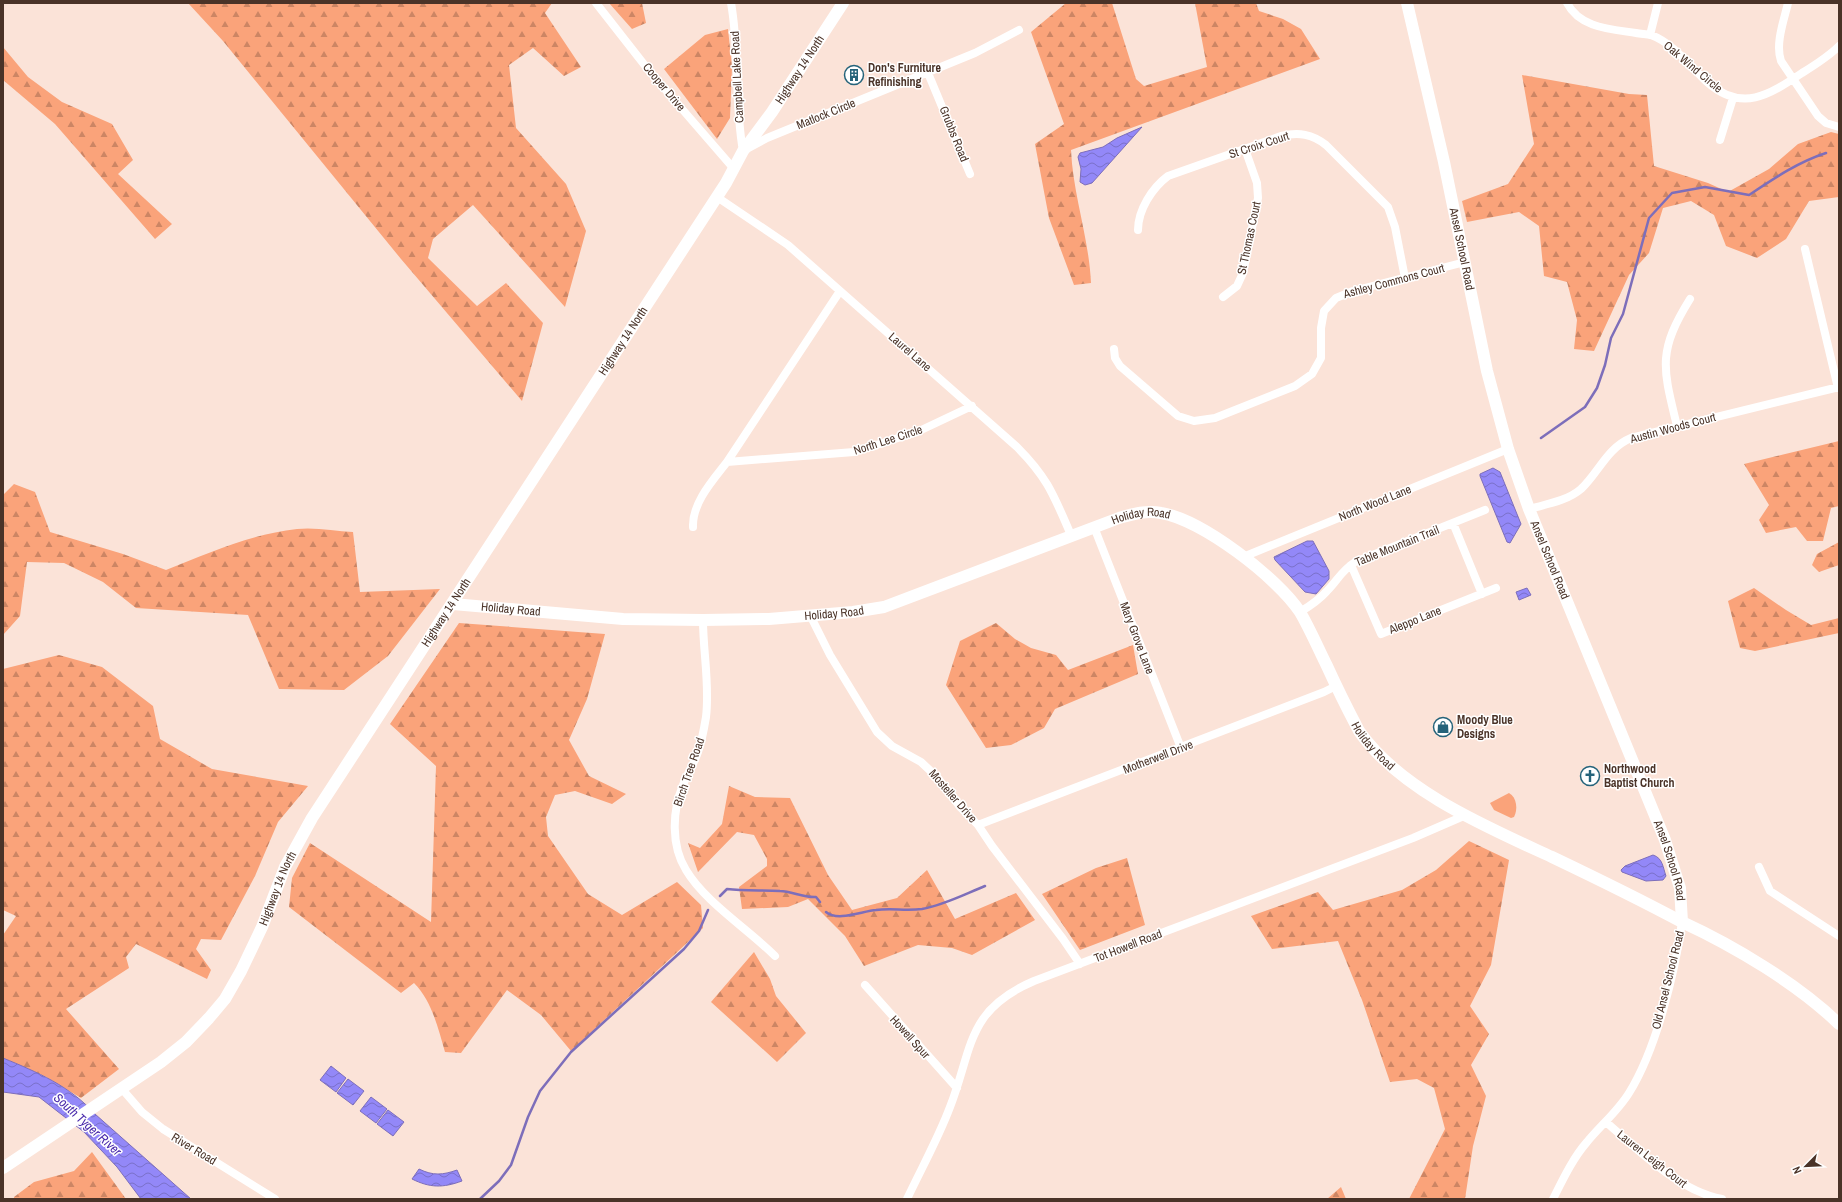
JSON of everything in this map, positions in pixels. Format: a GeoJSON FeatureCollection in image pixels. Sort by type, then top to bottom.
{"type":"FeatureCollection","features":[{"type":"Feature","properties":{"kind":"street","name":"Cooper Drive"},"geometry":{"type":"LineString","coordinates":[[596,3],[650,72],[734,169]]}},
{"type":"Feature","properties":{"kind":"street","name":"Campbell Lake Road"},"geometry":{"type":"LineString","coordinates":[[731,3],[736,42],[739,129],[743,151]]}},
{"type":"Feature","properties":{"kind":"street","name":"Highway 14 North"},"geometry":{"type":"LineString","coordinates":[[3,1168],[161,1062],[186,1042],[225,999],[253,947],[285,867],[300,839],[362,740],[453,604],[717,197],[743,151],[772,112],[843,3]]}},
{"type":"Feature","properties":{"kind":"street","name":"Ansel School Road"},"geometry":{"type":"LineString","coordinates":[[1407,3],[1444,162],[1487,371],[1508,449],[1529,509],[1665,840],[1680,888],[1682,922]]}},
{"type":"Feature","properties":{"kind":"street","name":"Oak Wind Circle"},"geometry":{"type":"LineString","coordinates":[[1567,3],[1577,18],[1591,25],[1650,35],[1666,43],[1713,86],[1733,98],[1747,99],[1768,94],[1793,79],[1839,46]]}},
{"type":"Feature","properties":{"kind":"street"},"geometry":{"type":"LineString","coordinates":[[1650,35],[1658,3]]}},
{"type":"Feature","properties":{"kind":"street"},"geometry":{"type":"LineString","coordinates":[[1788,3],[1779,52],[1781,61],[1818,116],[1826,123],[1839,127]]}},
{"type":"Feature","properties":{"kind":"street","name":"Matlock Circle"},"geometry":{"type":"LineString","coordinates":[[743,151],[767,138],[975,53],[1019,30]]}},
{"type":"Feature","properties":{"kind":"street","name":"Grubbs Road"},"geometry":{"type":"LineString","coordinates":[[928,73],[970,174]]}},
{"type":"Feature","properties":{"kind":"street"},"geometry":{"type":"LineString","coordinates":[[1720,140],[1733,98]]}},
{"type":"Feature","properties":{"kind":"street","name":"St Croix Court"},"geometry":{"type":"LineString","coordinates":[[1138,230],[1138,219],[1142,211],[1164,179],[1181,170],[1294,134],[1311,136],[1326,145],[1388,207],[1395,227],[1405,278]]}},
{"type":"Feature","properties":{"kind":"street","name":"St Thomas Court"},"geometry":{"type":"LineString","coordinates":[[1223,298],[1237,286],[1243,273],[1258,198],[1257,183],[1245,149]]}},
{"type":"Feature","properties":{"kind":"street","name":"Laurel Lane"},"geometry":{"type":"LineString","coordinates":[[717,197],[788,245],[1017,447],[1039,470],[1056,498],[1071,535]]}},
{"type":"Feature","properties":{"kind":"street"},"geometry":{"type":"LineString","coordinates":[[1805,249],[1839,387]]}},
{"type":"Feature","properties":{"kind":"street","name":"Ashley Commons Court"},"geometry":{"type":"LineString","coordinates":[[1114,349],[1115,358],[1120,366],[1173,412],[1188,420],[1199,422],[1209,420],[1295,386],[1306,380],[1320,363],[1322,349],[1322,320],[1329,304],[1344,294],[1465,262]]}},
{"type":"Feature","properties":{"kind":"street"},"geometry":{"type":"LineString","coordinates":[[693,527],[693,516],[710,484],[727,462],[840,291]]}},
{"type":"Feature","properties":{"kind":"street"},"geometry":{"type":"LineString","coordinates":[[1677,426],[1668,387],[1665,358],[1672,332],[1690,299]]}},
{"type":"Feature","properties":{"kind":"street","name":"Austin Woods Court"},"geometry":{"type":"LineString","coordinates":[[1529,509],[1560,500],[1580,490],[1611,451],[1622,442],[1677,426],[1839,387]]}},
{"type":"Feature","properties":{"kind":"street","name":"North Lee Circle"},"geometry":{"type":"LineString","coordinates":[[727,462],[854,452],[916,432],[972,406]]}},
{"type":"Feature","properties":{"kind":"street","name":"North Wood Lane"},"geometry":{"type":"LineString","coordinates":[[1243,557],[1508,449]]}},
{"type":"Feature","properties":{"kind":"street","name":"Table Mountain Trail"},"geometry":{"type":"LineString","coordinates":[[1300,612],[1317,601],[1329,590],[1338,576],[1351,565],[1485,510]]}},
{"type":"Feature","properties":{"kind":"street","name":"Holiday Road"},"geometry":{"type":"LineString","coordinates":[[453,604],[623,619],[703,620],[853,612],[884,607],[1071,535],[1136,513],[1162,513],[1200,529],[1223,542],[1257,566],[1275,581],[1300,612],[1359,732],[1379,757],[1413,784],[1466,814],[1682,922]]}},
{"type":"Feature","properties":{"kind":"street"},"geometry":{"type":"LineString","coordinates":[[1454,523],[1482,594]]}},
{"type":"Feature","properties":{"kind":"street","name":"Mary Grove Lane"},"geometry":{"type":"LineString","coordinates":[[1094,527],[1181,748]]}},
{"type":"Feature","properties":{"kind":"street","name":"Aleppo Lane"},"geometry":{"type":"LineString","coordinates":[[1351,565],[1381,634],[1496,588]]}},
{"type":"Feature","properties":{"kind":"street","name":"Mosteller Drive"},"geometry":{"type":"LineString","coordinates":[[810,615],[830,655],[877,732],[892,746],[929,768],[961,808],[978,825],[1080,964]]}},
{"type":"Feature","properties":{"kind":"street","name":"Birch Tree Road"},"geometry":{"type":"LineString","coordinates":[[703,620],[707,685],[706,716],[698,753],[677,803],[675,824],[678,854],[685,869],[698,886],[775,956]]}},
{"type":"Feature","properties":{"kind":"street","name":"Motherwell Drive"},"geometry":{"type":"LineString","coordinates":[[978,825],[1181,748],[1336,686]]}},
{"type":"Feature","properties":{"kind":"street","name":"Tot Howell Road"},"geometry":{"type":"LineString","coordinates":[[907,1199],[950,1109],[971,1041],[977,1027],[991,1008],[1016,989],[1413,838],[1466,814]]}},
{"type":"Feature","properties":{"kind":"street"},"geometry":{"type":"LineString","coordinates":[[1759,867],[1770,891],[1839,936]]}},
{"type":"Feature","properties":{"kind":"street"},"geometry":{"type":"LineString","coordinates":[[1682,922],[1717,938],[1772,973],[1837,1019]]}},
{"type":"Feature","properties":{"kind":"street","name":"Old Ansel School Road"},"geometry":{"type":"LineString","coordinates":[[1553,1199],[1578,1153],[1620,1105],[1634,1084],[1654,1038],[1664,1006],[1682,922]]}},
{"type":"Feature","properties":{"kind":"street","name":"Howell Spur"},"geometry":{"type":"LineString","coordinates":[[865,985],[957,1088]]}},
{"type":"Feature","properties":{"kind":"street","name":"River Road"},"geometry":{"type":"LineString","coordinates":[[122,1089],[142,1112],[163,1129],[275,1199]]}},
{"type":"Feature","properties":{"kind":"street","name":"Lauren Leigh Court"},"geometry":{"type":"LineString","coordinates":[[1606,1122],[1684,1186],[1703,1195],[1722,1199]]}},
{"type":"Feature","properties":{"kind":"green space"},"geometry":{"type":"Polygon","coordinates":[[[188,3],[552,3],[545,13],[581,67],[564,76],[533,48],[509,65],[516,128],[566,184],[586,231],[565,307],[473,205],[433,239],[428,258],[477,306],[506,283],[543,323],[522,401],[401,259],[223,41],[188,3]]]}},
{"type":"Feature","properties":{"kind":"green space"},"geometry":{"type":"Polygon","coordinates":[[[609,3],[642,3],[646,23],[632,29],[609,3]]]}},
{"type":"Feature","properties":{"kind":"green space"},"geometry":{"type":"Polygon","coordinates":[[[1066,3],[1112,3],[1136,79],[1144,86],[1207,67],[1195,3],[1256,3],[1259,11],[1283,19],[1301,29],[1320,59],[1071,150],[1072,167],[1090,266],[1091,283],[1074,285],[1049,218],[1035,144],[1064,124],[1031,32],[1066,3]]]}},
{"type":"Feature","properties":{"kind":"green space"},"geometry":{"type":"Polygon","coordinates":[[[728,29],[732,67],[730,118],[717,139],[664,69],[705,35],[728,29]]]}},
{"type":"Feature","properties":{"kind":"green space"},"geometry":{"type":"Polygon","coordinates":[[[3,47],[28,77],[62,102],[112,124],[133,160],[118,174],[172,224],[155,239],[55,124],[3,80],[3,47]]]}},
{"type":"Feature","properties":{"kind":"green space"},"geometry":{"type":"Polygon","coordinates":[[[1522,75],[1629,94],[1647,95],[1654,166],[1708,183],[1728,192],[1769,169],[1798,144],[1831,132],[1839,134],[1839,197],[1809,201],[1786,239],[1757,258],[1726,246],[1714,215],[1691,201],[1663,208],[1649,253],[1629,275],[1594,351],[1574,349],[1577,320],[1567,282],[1544,276],[1539,226],[1519,212],[1467,222],[1462,201],[1508,184],[1534,144],[1522,75]]]}},
{"type":"Feature","properties":{"kind":"green space"},"geometry":{"type":"Polygon","coordinates":[[[1839,441],[1839,506],[1831,508],[1823,541],[1807,541],[1796,527],[1766,533],[1759,520],[1769,505],[1744,464],[1839,441]]]}},
{"type":"Feature","properties":{"kind":"green space"},"geometry":{"type":"Polygon","coordinates":[[[14,484],[35,492],[50,532],[123,554],[166,570],[230,545],[263,535],[297,529],[318,529],[353,532],[360,592],[440,589],[388,656],[344,690],[279,689],[248,615],[136,608],[103,582],[64,563],[27,562],[20,616],[3,635],[3,495],[14,484]]]}},
{"type":"Feature","properties":{"kind":"green space"},"geometry":{"type":"Polygon","coordinates":[[[1839,542],[1839,565],[1819,572],[1812,565],[1817,554],[1839,542]]]}},
{"type":"Feature","properties":{"kind":"green space"},"geometry":{"type":"Polygon","coordinates":[[[1754,588],[1811,625],[1839,618],[1839,633],[1755,651],[1740,648],[1728,601],[1754,588]]]}},
{"type":"Feature","properties":{"kind":"green space"},"geometry":{"type":"Polygon","coordinates":[[[459,623],[605,634],[587,699],[569,740],[589,776],[626,794],[612,804],[575,791],[555,795],[546,817],[548,836],[588,894],[622,915],[677,882],[701,905],[703,928],[571,1051],[541,1015],[507,990],[461,1053],[445,1052],[430,1006],[414,983],[401,993],[289,907],[292,878],[310,843],[431,922],[436,766],[390,724],[459,623]]]}},
{"type":"Feature","properties":{"kind":"green space"},"geometry":{"type":"Polygon","coordinates":[[[996,623],[1015,639],[1031,648],[1056,655],[1068,670],[1133,645],[1138,674],[1055,709],[1044,728],[1011,745],[986,748],[946,685],[960,641],[996,623]]]}},
{"type":"Feature","properties":{"kind":"green space"},"geometry":{"type":"Polygon","coordinates":[[[59,655],[102,667],[153,706],[160,739],[212,769],[308,786],[278,822],[255,876],[221,940],[201,939],[196,949],[211,970],[207,979],[136,944],[126,957],[129,968],[66,1009],[119,1069],[81,1098],[46,1077],[3,1058],[3,935],[16,916],[3,910],[3,669],[59,655]]]}},
{"type":"Feature","properties":{"kind":"green space"},"geometry":{"type":"Polygon","coordinates":[[[729,786],[755,797],[790,798],[828,875],[852,910],[897,898],[927,870],[955,919],[1016,893],[1035,920],[972,955],[952,948],[918,945],[864,966],[845,936],[808,899],[788,907],[742,909],[739,887],[767,866],[767,859],[754,835],[737,832],[698,872],[688,843],[700,848],[722,824],[729,786]]]}},
{"type":"Feature","properties":{"kind":"green space"},"geometry":{"type":"Polygon","coordinates":[[[1509,793],[1514,797],[1516,807],[1514,817],[1511,818],[1494,810],[1490,803],[1509,793]]]}},
{"type":"Feature","properties":{"kind":"green space"},"geometry":{"type":"Polygon","coordinates":[[[1469,841],[1509,860],[1491,965],[1470,1006],[1489,1034],[1471,1065],[1486,1096],[1473,1146],[1465,1199],[1409,1199],[1445,1129],[1434,1088],[1417,1079],[1390,1082],[1362,1000],[1338,941],[1272,949],[1251,916],[1318,892],[1333,910],[1402,890],[1436,870],[1469,841]]]}},
{"type":"Feature","properties":{"kind":"green space"},"geometry":{"type":"Polygon","coordinates":[[[1127,858],[1145,925],[1080,950],[1042,894],[1096,868],[1127,858]]]}},
{"type":"Feature","properties":{"kind":"green space"},"geometry":{"type":"Polygon","coordinates":[[[754,952],[770,979],[776,996],[806,1033],[777,1062],[711,1002],[754,952]]]}},
{"type":"Feature","properties":{"kind":"green space"},"geometry":{"type":"Polygon","coordinates":[[[92,1152],[126,1199],[14,1199],[14,1197],[34,1182],[74,1171],[92,1152]]]}},
{"type":"Feature","properties":{"kind":"green space"},"geometry":{"type":"Polygon","coordinates":[[[1341,1187],[1346,1199],[1327,1199],[1341,1187]]]}},
{"type":"Feature","properties":{"kind":"water"},"geometry":{"type":"Polygon","coordinates":[[[1142,127],[1092,183],[1085,185],[1080,182],[1081,169],[1078,157],[1080,153],[1103,147],[1117,138],[1142,127]]]}},
{"type":"Feature","properties":{"kind":"water"},"geometry":{"type":"Polygon","coordinates":[[[1493,468],[1500,472],[1521,524],[1510,543],[1507,542],[1480,476],[1480,474],[1493,468]]]}},
{"type":"Feature","properties":{"kind":"water"},"geometry":{"type":"Polygon","coordinates":[[[1307,541],[1313,541],[1329,571],[1329,579],[1316,594],[1305,592],[1275,560],[1274,557],[1307,541]]]}},
{"type":"Feature","properties":{"kind":"water"},"geometry":{"type":"Polygon","coordinates":[[[1527,588],[1531,595],[1519,600],[1516,592],[1527,588]]]}},
{"type":"Feature","properties":{"kind":"water"},"geometry":{"type":"Polygon","coordinates":[[[1653,855],[1659,858],[1662,864],[1666,876],[1663,880],[1646,881],[1622,872],[1621,870],[1625,866],[1653,855]]]}},
{"type":"Feature","properties":{"kind":"water","name":"South Tyger River"},"geometry":{"type":"Polygon","coordinates":[[[3,1058],[40,1074],[75,1095],[191,1199],[141,1199],[117,1167],[84,1132],[39,1097],[3,1092],[3,1058]]]}},
{"type":"Feature","properties":{"kind":"water"},"geometry":{"type":"Polygon","coordinates":[[[331,1066],[346,1078],[336,1092],[320,1080],[331,1066]]]}},
{"type":"Feature","properties":{"kind":"water"},"geometry":{"type":"Polygon","coordinates":[[[348,1079],[364,1091],[353,1105],[337,1093],[348,1079]]]}},
{"type":"Feature","properties":{"kind":"water"},"geometry":{"type":"Polygon","coordinates":[[[371,1097],[387,1109],[376,1123],[360,1111],[371,1097]]]}},
{"type":"Feature","properties":{"kind":"water"},"geometry":{"type":"Polygon","coordinates":[[[388,1110],[404,1122],[393,1136],[377,1124],[388,1110]]]}},
{"type":"Feature","properties":{"kind":"water"},"geometry":{"type":"Polygon","coordinates":[[[419,1169],[429,1173],[438,1174],[457,1170],[462,1181],[443,1186],[425,1184],[412,1179],[419,1169]]]}},
{"type":"Feature","properties":{"kind":"waterway"},"geometry":{"type":"LineString","coordinates":[[1541,438],[1585,407],[1597,388],[1605,365],[1611,338],[1623,314],[1649,218],[1672,193],[1705,187],[1749,195],[1796,166],[1826,153]]}},
{"type":"Feature","properties":{"kind":"waterway"},"geometry":{"type":"LineString","coordinates":[[826,912],[831,915],[843,916],[882,909],[922,909],[946,902],[985,886]]}},
{"type":"Feature","properties":{"kind":"waterway"},"geometry":{"type":"LineString","coordinates":[[720,896],[727,889],[780,891],[816,897],[820,902]]}},
{"type":"Feature","properties":{"kind":"waterway"},"geometry":{"type":"LineString","coordinates":[[480,1199],[499,1181],[511,1165],[528,1117],[540,1091],[571,1052],[684,949],[699,931],[708,910]]}},
{"type":"Feature","properties":{"kind":"place","name":"Don's Furniture Refinishing"},"geometry":{"type":"Point","coordinates":[854,75]}},
{"type":"Feature","properties":{"kind":"place","name":"Moody Blue Designs"},"geometry":{"type":"Point","coordinates":[1443,727]}},
{"type":"Feature","properties":{"kind":"place","name":"Northwood Baptist Church"},"geometry":{"type":"Point","coordinates":[1590,776]}}]}
